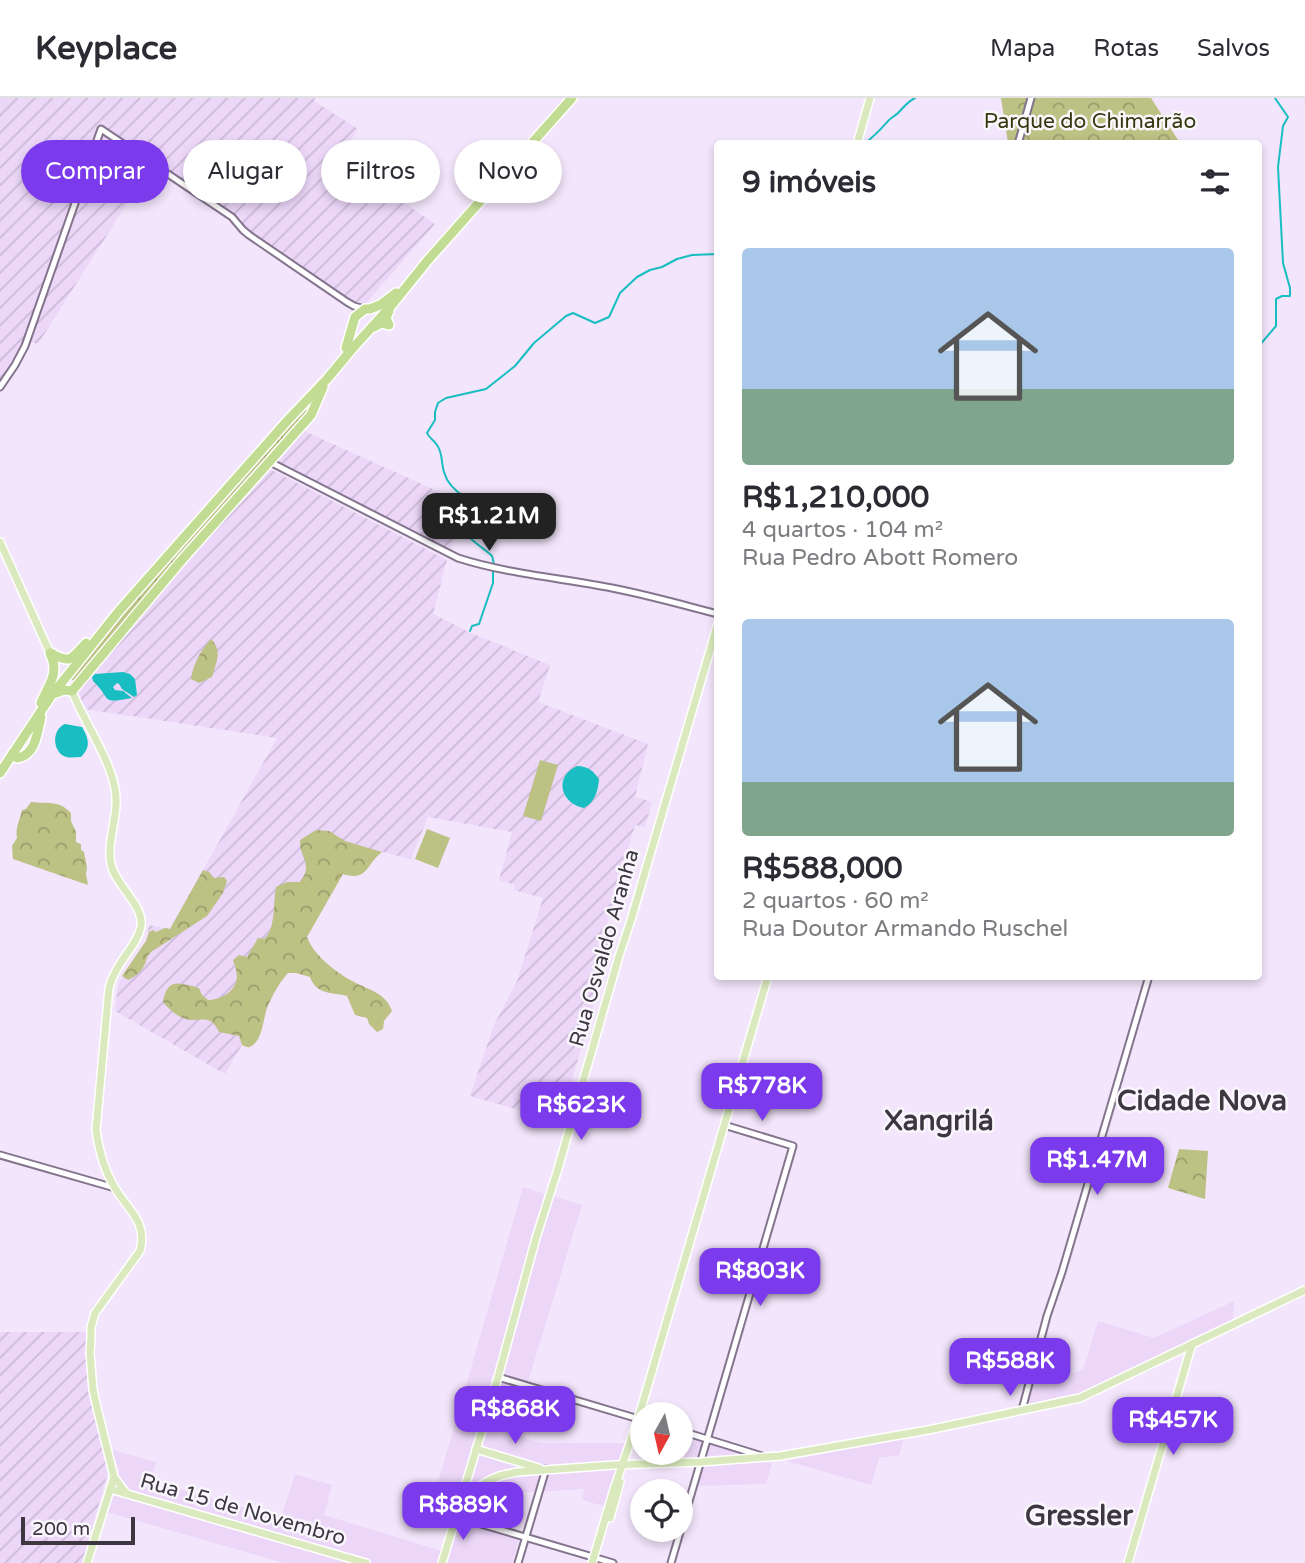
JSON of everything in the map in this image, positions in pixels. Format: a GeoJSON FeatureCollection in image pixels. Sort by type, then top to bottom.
{"type":"FeatureCollection","features":[{"type":"Feature","properties":{"kind":"highway"},"geometry":{"type":"LineString","coordinates":[[50,653],[61,659],[73,657],[370,318],[428,260],[572,98]]}},
{"type":"Feature","properties":{"kind":"highway"},"geometry":{"type":"LineString","coordinates":[[346,348],[355,317],[389,324],[386,318],[391,306],[428,260]]}},
{"type":"Feature","properties":{"kind":"highway"},"geometry":{"type":"LineString","coordinates":[[42,706],[119,611],[327,379],[370,318]]}},
{"type":"Feature","properties":{"kind":"highway"},"geometry":{"type":"LineString","coordinates":[[72,691],[174,569],[311,415],[327,379]]}},
{"type":"Feature","properties":{"kind":"highway"},"geometry":{"type":"LineString","coordinates":[[0,766],[86,643]]}},
{"type":"Feature","properties":{"kind":"highway"},"geometry":{"type":"LineString","coordinates":[[0,773],[42,706],[52,682],[54,661],[50,653]]}},
{"type":"Feature","properties":{"kind":"highway"},"geometry":{"type":"LineString","coordinates":[[72,669],[72,691]]}},
{"type":"Feature","properties":{"kind":"highway"},"geometry":{"type":"LineString","coordinates":[[51,696],[60,691],[72,691]]}},
{"type":"Feature","properties":{"kind":"highway"},"geometry":{"type":"LineString","coordinates":[[13,753],[16,740]]}},
{"type":"Feature","properties":{"kind":"main road"},"geometry":{"type":"LineString","coordinates":[[858,140],[870,98]]}},
{"type":"Feature","properties":{"kind":"main road"},"geometry":{"type":"LineString","coordinates":[[0,542],[50,653]]}},
{"type":"Feature","properties":{"kind":"main road","name":"Rua Osvaldo Aranha"},"geometry":{"type":"LineString","coordinates":[[442,1563],[457,1515],[467,1495],[476,1449],[536,1238],[558,1172],[714,637]]}},
{"type":"Feature","properties":{"kind":"main road"},"geometry":{"type":"LineString","coordinates":[[72,691],[111,773],[116,792],[111,864],[141,920],[138,936],[114,973],[110,988],[96,1130],[103,1165],[137,1219],[142,1231],[142,1242],[140,1251],[95,1313],[91,1326],[90,1353],[93,1390],[114,1477],[126,1493]]}},
{"type":"Feature","properties":{"kind":"main road"},"geometry":{"type":"LineString","coordinates":[[645,1402],[767,980]]}},
{"type":"Feature","properties":{"kind":"main road"},"geometry":{"type":"LineString","coordinates":[[467,1495],[499,1476],[517,1472],[768,1458],[928,1430],[1080,1398],[1305,1290]]}},
{"type":"Feature","properties":{"kind":"main road"},"geometry":{"type":"LineString","coordinates":[[1128,1563],[1192,1344]]}},
{"type":"Feature","properties":{"kind":"main road"},"geometry":{"type":"LineString","coordinates":[[595,1560],[614,1489],[630,1445]]}},
{"type":"Feature","properties":{"kind":"main road"},"geometry":{"type":"LineString","coordinates":[[476,1449],[546,1469]]}},
{"type":"Feature","properties":{"kind":"main road"},"geometry":{"type":"LineString","coordinates":[[87,1563],[114,1477]]}},
{"type":"Feature","properties":{"kind":"main road","name":"Rua 15 de Novembro"},"geometry":{"type":"LineString","coordinates":[[110,1489],[366,1563]]}},
{"type":"Feature","properties":{"kind":"street"},"geometry":{"type":"LineString","coordinates":[[1019,140],[1031,98]]}},
{"type":"Feature","properties":{"kind":"street"},"geometry":{"type":"LineString","coordinates":[[0,387],[24,346],[101,129],[232,217],[243,230],[370,318]]}},
{"type":"Feature","properties":{"kind":"street"},"geometry":{"type":"LineString","coordinates":[[347,302],[355,317]]}},
{"type":"Feature","properties":{"kind":"street"},"geometry":{"type":"LineString","coordinates":[[270,462],[458,558],[506,570],[646,595],[714,613]]}},
{"type":"Feature","properties":{"kind":"street"},"geometry":{"type":"LineString","coordinates":[[1022,1410],[1047,1316],[1148,980]]}},
{"type":"Feature","properties":{"kind":"street"},"geometry":{"type":"LineString","coordinates":[[671,1563],[793,1146],[724,1125]]}},
{"type":"Feature","properties":{"kind":"street"},"geometry":{"type":"LineString","coordinates":[[0,1155],[115,1188]]}},
{"type":"Feature","properties":{"kind":"street"},"geometry":{"type":"LineString","coordinates":[[498,1377],[630,1416]]}},
{"type":"Feature","properties":{"kind":"street"},"geometry":{"type":"LineString","coordinates":[[693,1435],[768,1458]]}},
{"type":"Feature","properties":{"kind":"street"},"geometry":{"type":"LineString","coordinates":[[518,1563],[546,1469]]}},
{"type":"Feature","properties":{"kind":"street"},"geometry":{"type":"LineString","coordinates":[[457,1515],[595,1560],[612,1563]]}},
{"type":"Feature","properties":{"kind":"shaded area"},"geometry":{"type":"Polygon","coordinates":[[[0,98],[315,98],[314,101],[358,129],[351,140],[321,140],[321,203],[405,203],[435,224],[366,303],[354,302],[241,226],[243,220],[217,203],[307,203],[307,140],[183,140],[183,180],[169,171],[169,140],[21,140],[21,203],[127,203],[38,344],[23,339],[17,357],[0,382],[0,98]]]}},
{"type":"Feature","properties":{"kind":"shaded area"},"geometry":{"type":"Polygon","coordinates":[[[304,431],[464,503],[451,550],[277,462],[304,431]]]}},
{"type":"Feature","properties":{"kind":"shaded area"},"geometry":{"type":"Polygon","coordinates":[[[270,469],[447,560],[433,614],[471,633],[550,665],[538,702],[648,744],[635,797],[652,802],[645,827],[635,825],[606,928],[615,931],[560,1122],[470,1096],[494,1025],[517,981],[543,898],[514,890],[515,885],[499,880],[512,832],[428,817],[411,859],[358,846],[225,1074],[115,1011],[118,984],[146,941],[149,925],[170,929],[277,738],[85,709],[78,692],[150,604],[270,469]]]}},
{"type":"Feature","properties":{"kind":"shaded area"},"geometry":{"type":"Polygon","coordinates":[[[523,1187],[582,1205],[512,1434],[541,1443],[625,1443],[607,1507],[582,1500],[584,1489],[519,1493],[489,1508],[485,1523],[431,1507],[523,1187]]]}},
{"type":"Feature","properties":{"kind":"shaded area"},"geometry":{"type":"Polygon","coordinates":[[[1234,1301],[1233,1321],[1082,1394],[1026,1406],[1031,1387],[1083,1370],[1098,1321],[1154,1338],[1234,1301]]]}},
{"type":"Feature","properties":{"kind":"shaded area"},"geometry":{"type":"Polygon","coordinates":[[[0,1332],[86,1332],[90,1397],[108,1472],[82,1563],[0,1563],[0,1332]]]}},
{"type":"Feature","properties":{"kind":"shaded area"},"geometry":{"type":"Polygon","coordinates":[[[904,1438],[899,1455],[879,1458],[871,1485],[786,1461],[904,1438]]]}},
{"type":"Feature","properties":{"kind":"shaded area"},"geometry":{"type":"Polygon","coordinates":[[[693,1439],[772,1463],[766,1484],[697,1486],[705,1459],[693,1459],[693,1439]]]}},
{"type":"Feature","properties":{"kind":"shaded area"},"geometry":{"type":"Polygon","coordinates":[[[112,1450],[156,1462],[151,1481],[281,1518],[295,1474],[332,1485],[324,1515],[442,1551],[439,1563],[284,1563],[107,1512],[119,1472],[112,1450]]]}},
{"type":"Feature","properties":{"kind":"shaded area"},"geometry":{"type":"Polygon","coordinates":[[[459,1521],[519,1539],[512,1563],[446,1563],[459,1521]]]}},
{"type":"Feature","properties":{"kind":"green space","name":"Parque do Chimarrão"},"geometry":{"type":"Polygon","coordinates":[[[1001,98],[1151,98],[1178,140],[1008,140],[1001,98]]]}},
{"type":"Feature","properties":{"kind":"green space"},"geometry":{"type":"Polygon","coordinates":[[[315,396],[312,409],[79,679],[72,680],[72,676],[116,619],[315,396]]]}},
{"type":"Feature","properties":{"kind":"green space"},"geometry":{"type":"Polygon","coordinates":[[[211,639],[217,648],[217,662],[212,677],[199,683],[191,679],[192,673],[211,639]]]}},
{"type":"Feature","properties":{"kind":"green space"},"geometry":{"type":"Polygon","coordinates":[[[540,760],[558,765],[541,821],[523,816],[540,760]]]}},
{"type":"Feature","properties":{"kind":"green space"},"geometry":{"type":"Polygon","coordinates":[[[31,802],[58,804],[71,813],[76,842],[81,844],[81,850],[84,852],[88,885],[13,859],[12,846],[17,838],[22,810],[31,802]]]}},
{"type":"Feature","properties":{"kind":"green space"},"geometry":{"type":"Polygon","coordinates":[[[427,829],[450,838],[438,868],[415,859],[427,829]]]}},
{"type":"Feature","properties":{"kind":"green space"},"geometry":{"type":"Polygon","coordinates":[[[316,830],[329,831],[345,841],[382,852],[362,874],[343,874],[307,937],[320,957],[334,969],[386,1000],[392,1011],[384,1021],[383,1029],[377,1032],[367,1018],[355,1015],[347,996],[320,990],[310,977],[296,973],[288,973],[273,994],[259,1037],[250,1047],[242,1045],[239,1036],[219,1032],[210,1021],[187,1019],[172,1011],[163,1002],[171,985],[199,988],[208,1000],[230,992],[237,977],[233,960],[239,955],[247,957],[258,938],[264,939],[268,935],[276,887],[287,882],[300,882],[306,865],[300,840],[316,830]]]}},
{"type":"Feature","properties":{"kind":"green space"},"geometry":{"type":"Polygon","coordinates":[[[203,870],[214,878],[224,877],[227,881],[223,893],[207,916],[151,952],[143,968],[134,976],[128,980],[122,976],[146,941],[149,932],[170,929],[203,870]]]}},
{"type":"Feature","properties":{"kind":"green space"},"geometry":{"type":"Polygon","coordinates":[[[1179,1149],[1208,1151],[1205,1199],[1168,1188],[1179,1149]]]}},
{"type":"Feature","properties":{"kind":"water"},"geometry":{"type":"Polygon","coordinates":[[[123,672],[135,679],[137,695],[134,697],[117,683],[113,687],[132,698],[115,701],[108,699],[92,677],[95,674],[123,672]]]}},
{"type":"Feature","properties":{"kind":"water"},"geometry":{"type":"Polygon","coordinates":[[[65,724],[82,727],[84,731],[88,746],[81,757],[71,758],[59,752],[55,743],[56,734],[65,724]]]}},
{"type":"Feature","properties":{"kind":"water"},"geometry":{"type":"Polygon","coordinates":[[[577,766],[590,770],[599,779],[595,796],[584,808],[570,801],[563,790],[565,777],[577,766]]]}},
{"type":"Feature","properties":{"kind":"waterway"},"geometry":{"type":"LineString","coordinates":[[869,140],[915,98]]}},
{"type":"Feature","properties":{"kind":"waterway"},"geometry":{"type":"LineString","coordinates":[[1262,342],[1276,326],[1276,299],[1290,296],[1283,263],[1278,167],[1283,126],[1288,117],[1275,98]]}},
{"type":"Feature","properties":{"kind":"waterway"},"geometry":{"type":"LineString","coordinates":[[494,564],[492,556],[466,533],[463,521],[465,497],[447,480],[439,448],[427,433],[435,420],[438,403],[446,398],[486,389],[515,366],[534,343],[566,316],[573,313],[595,323],[609,317],[620,293],[637,277],[677,259],[714,254]]}},
{"type":"Feature","properties":{"kind":"waterway"},"geometry":{"type":"LineString","coordinates":[[470,631],[472,626],[479,624],[493,583],[493,571]]}},
{"type":"Feature","properties":{"kind":"district","name":"Cidade Nova"},"geometry":{"type":"Point","coordinates":[1202,1100]}},
{"type":"Feature","properties":{"kind":"district","name":"Xangrilá"},"geometry":{"type":"Point","coordinates":[939,1120]}},
{"type":"Feature","properties":{"kind":"district","name":"Gressler"},"geometry":{"type":"Point","coordinates":[1079,1515]}}]}
